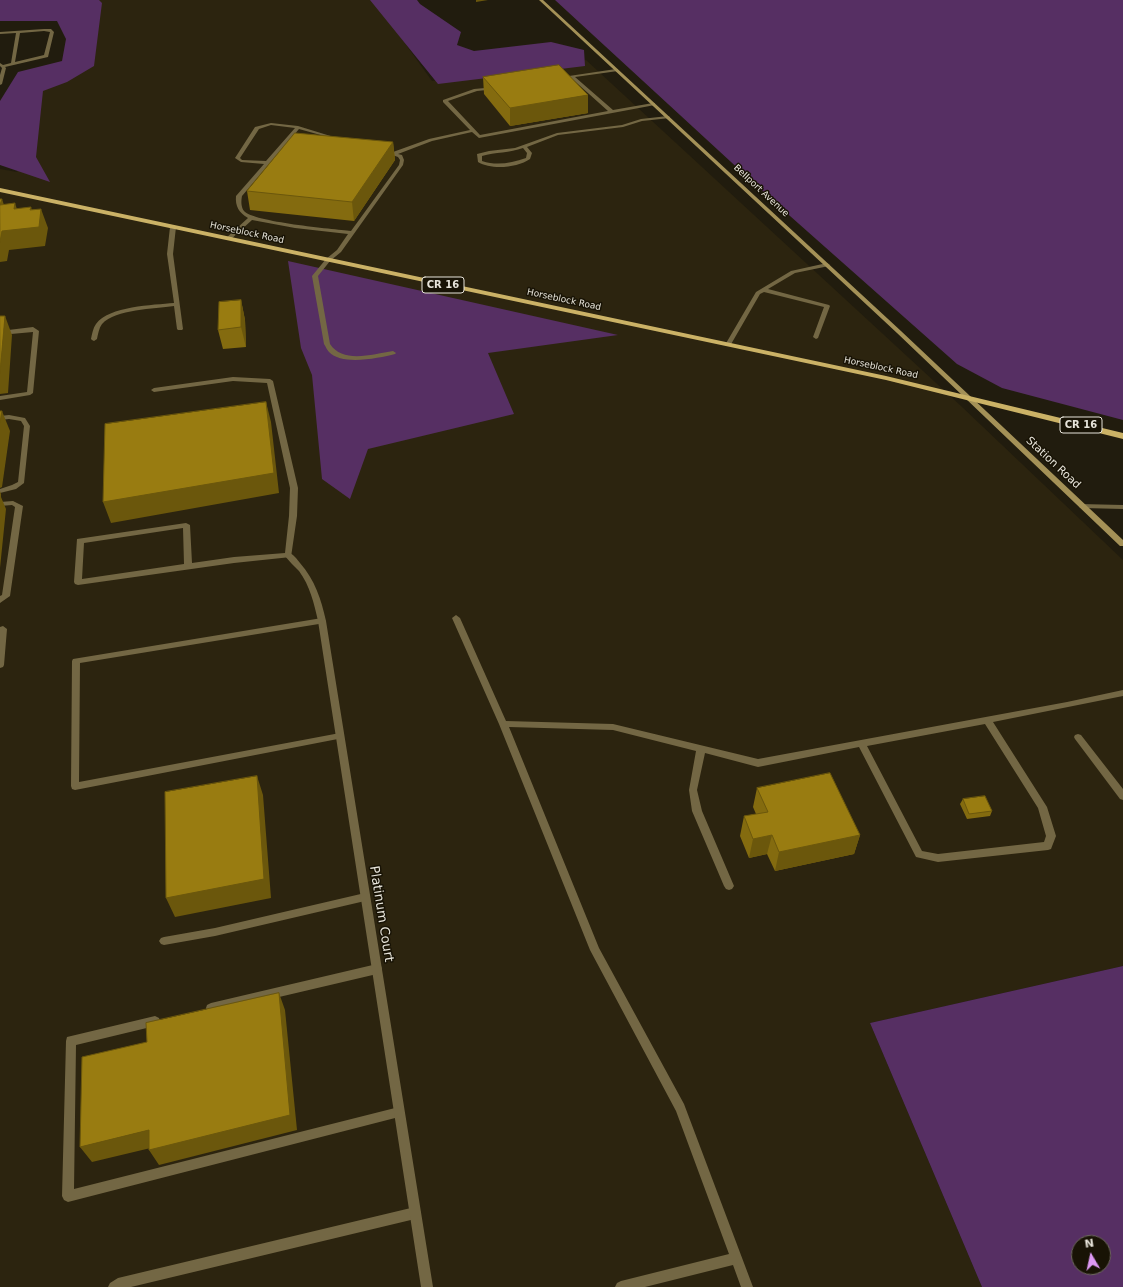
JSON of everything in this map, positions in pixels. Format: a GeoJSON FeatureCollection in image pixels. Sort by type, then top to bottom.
{"type":"FeatureCollection","features":[{"type":"Feature","properties":{"kind":"main road","name":"Bellport Avenue"},"geometry":{"type":"LineString","coordinates":[[541,0],[968,397]]}},
{"type":"Feature","properties":{"kind":"main road","name":"Horseblock Road"},"geometry":{"type":"LineString","coordinates":[[0,190],[968,397],[1123,436]]}},
{"type":"Feature","properties":{"kind":"main road","name":"Station Road"},"geometry":{"type":"LineString","coordinates":[[968,397],[1123,544]]}},
{"type":"Feature","properties":{"kind":"street"},"geometry":{"type":"LineString","coordinates":[[0,33],[44,30],[50,30],[52,32],[46,56],[1,65],[4,68],[0,84]]}},
{"type":"Feature","properties":{"kind":"street"},"geometry":{"type":"LineString","coordinates":[[13,63],[18,32]]}},
{"type":"Feature","properties":{"kind":"street"},"geometry":{"type":"LineString","coordinates":[[564,77],[616,70]]}},
{"type":"Feature","properties":{"kind":"street"},"geometry":{"type":"LineString","coordinates":[[572,76],[612,112]]}},
{"type":"Feature","properties":{"kind":"street"},"geometry":{"type":"LineString","coordinates":[[498,87],[476,90],[445,101],[479,137],[653,104]]}},
{"type":"Feature","properties":{"kind":"street"},"geometry":{"type":"LineString","coordinates":[[524,146],[530,153],[528,159],[513,164],[499,165],[480,162],[479,155],[489,152],[516,149],[524,146],[557,134],[623,126],[641,120],[668,117]]}},
{"type":"Feature","properties":{"kind":"street"},"geometry":{"type":"LineString","coordinates":[[267,163],[240,161],[237,158],[257,128],[271,124],[298,127],[342,140]]}},
{"type":"Feature","properties":{"kind":"street"},"geometry":{"type":"LineString","coordinates":[[298,127],[239,196],[238,202],[242,212],[251,218],[352,234]]}},
{"type":"Feature","properties":{"kind":"street"},"geometry":{"type":"LineString","coordinates":[[395,153],[431,140],[472,131]]}},
{"type":"Feature","properties":{"kind":"street"},"geometry":{"type":"LineString","coordinates":[[380,149],[400,156],[402,160],[401,165],[339,251],[328,260],[315,276],[327,344],[330,351],[336,356],[346,358],[393,353]]}},
{"type":"Feature","properties":{"kind":"street"},"geometry":{"type":"LineString","coordinates":[[228,239],[251,218]]}},
{"type":"Feature","properties":{"kind":"street"},"geometry":{"type":"LineString","coordinates":[[173,227],[170,254],[180,329]]}},
{"type":"Feature","properties":{"kind":"street"},"geometry":{"type":"LineString","coordinates":[[728,345],[758,293],[793,272],[827,265]]}},
{"type":"Feature","properties":{"kind":"street"},"geometry":{"type":"LineString","coordinates":[[763,290],[827,306],[816,337]]}},
{"type":"Feature","properties":{"kind":"street"},"geometry":{"type":"LineString","coordinates":[[94,339],[98,325],[106,318],[120,313],[177,304]]}},
{"type":"Feature","properties":{"kind":"street"},"geometry":{"type":"LineString","coordinates":[[0,333],[33,329],[36,331],[30,393],[0,398]]}},
{"type":"Feature","properties":{"kind":"street"},"geometry":{"type":"LineString","coordinates":[[154,390],[233,379],[270,381],[294,488],[294,516],[288,555],[188,566],[78,582],[80,541],[186,525],[188,566]]}},
{"type":"Feature","properties":{"kind":"street"},"geometry":{"type":"LineString","coordinates":[[0,418],[9,417],[23,419],[27,426],[21,482],[14,487],[0,491]]}},
{"type":"Feature","properties":{"kind":"street"},"geometry":{"type":"LineString","coordinates":[[0,504],[13,503],[19,506],[6,596],[0,600]]}},
{"type":"Feature","properties":{"kind":"street"},"geometry":{"type":"LineString","coordinates":[[1082,506],[1123,507]]}},
{"type":"Feature","properties":{"kind":"street","name":"Platinum Court"},"geometry":{"type":"LineString","coordinates":[[288,555],[301,567],[310,581],[316,594],[322,621],[427,1287]]}},
{"type":"Feature","properties":{"kind":"street"},"geometry":{"type":"LineString","coordinates":[[456,618],[503,724],[595,950],[680,1108],[747,1287]]}},
{"type":"Feature","properties":{"kind":"street"},"geometry":{"type":"LineString","coordinates":[[322,621],[76,661],[75,786],[340,736]]}},
{"type":"Feature","properties":{"kind":"street"},"geometry":{"type":"LineString","coordinates":[[0,630],[3,629],[0,665]]}},
{"type":"Feature","properties":{"kind":"street"},"geometry":{"type":"LineString","coordinates":[[503,724],[613,727],[758,763],[1123,693]]}},
{"type":"Feature","properties":{"kind":"street"},"geometry":{"type":"LineString","coordinates":[[862,744],[919,854],[938,858],[1048,846],[1051,836],[1042,807],[987,720]]}},
{"type":"Feature","properties":{"kind":"street"},"geometry":{"type":"LineString","coordinates":[[1078,737],[1123,796]]}},
{"type":"Feature","properties":{"kind":"street"},"geometry":{"type":"LineString","coordinates":[[701,749],[693,790],[697,811],[729,886]]}},
{"type":"Feature","properties":{"kind":"street"},"geometry":{"type":"LineString","coordinates":[[164,941],[215,932],[365,897]]}},
{"type":"Feature","properties":{"kind":"street"},"geometry":{"type":"LineString","coordinates":[[200,1011],[377,969]]}},
{"type":"Feature","properties":{"kind":"street"},"geometry":{"type":"LineString","coordinates":[[162,1020],[71,1041],[68,1196],[399,1112]]}},
{"type":"Feature","properties":{"kind":"street"},"geometry":{"type":"LineString","coordinates":[[114,1287],[118,1284],[415,1213]]}},
{"type":"Feature","properties":{"kind":"street"},"geometry":{"type":"LineString","coordinates":[[621,1287],[736,1258]]}},
{"type":"Feature","properties":{"kind":"shaded area"},"geometry":{"type":"Polygon","coordinates":[[[0,0],[99,0],[102,3],[94,66],[67,82],[43,91],[36,157],[50,182],[0,165],[0,101],[18,72],[62,61],[66,39],[57,21],[0,21],[0,0]]]}},
{"type":"Feature","properties":{"kind":"shaded area"},"geometry":{"type":"Polygon","coordinates":[[[94,0],[374,0],[432,81],[586,60],[961,406],[1123,560],[1123,966],[870,1023],[982,1287],[0,1287],[0,169],[17,172],[26,81],[88,68],[94,0]]]}},
{"type":"Feature","properties":{"kind":"shaded area"},"geometry":{"type":"Polygon","coordinates":[[[370,0],[417,0],[420,4],[461,32],[457,45],[474,51],[551,42],[584,50],[585,66],[438,84],[370,0]]]}},
{"type":"Feature","properties":{"kind":"shaded area"},"geometry":{"type":"Polygon","coordinates":[[[555,0],[1123,0],[1123,420],[1002,388],[957,364],[781,208],[555,0]]]}},
{"type":"Feature","properties":{"kind":"shaded area"},"geometry":{"type":"Polygon","coordinates":[[[288,261],[618,335],[488,353],[514,414],[368,449],[350,499],[322,479],[312,375],[301,348],[288,261]]]}},
{"type":"Feature","properties":{"kind":"shaded area"},"geometry":{"type":"Polygon","coordinates":[[[1123,966],[1123,1287],[982,1287],[870,1023],[1123,966]]]}},
{"type":"Feature","properties":{"kind":"building"},"geometry":{"type":"Polygon","coordinates":[[[559,65],[588,95],[510,108],[483,77],[559,65]]]}},
{"type":"Feature","properties":{"kind":"building"},"geometry":{"type":"Polygon","coordinates":[[[295,133],[393,142],[352,202],[247,191],[295,133]]]}},
{"type":"Feature","properties":{"kind":"building"},"geometry":{"type":"Polygon","coordinates":[[[15,203],[14,209],[31,207],[30,210],[41,209],[39,227],[2,231],[0,242],[0,205],[15,203]]]}},
{"type":"Feature","properties":{"kind":"building"},"geometry":{"type":"Polygon","coordinates":[[[241,300],[241,327],[218,330],[219,302],[241,300]]]}},
{"type":"Feature","properties":{"kind":"building"},"geometry":{"type":"Polygon","coordinates":[[[0,316],[5,316],[0,373],[0,316]]]}},
{"type":"Feature","properties":{"kind":"building"},"geometry":{"type":"Polygon","coordinates":[[[266,402],[274,473],[103,502],[105,424],[266,402]]]}},
{"type":"Feature","properties":{"kind":"building"},"geometry":{"type":"Polygon","coordinates":[[[0,411],[2,411],[0,422],[0,411]]]}},
{"type":"Feature","properties":{"kind":"building"},"geometry":{"type":"Polygon","coordinates":[[[830,773],[860,835],[779,852],[772,835],[753,839],[744,816],[768,812],[757,788],[830,773]]]}},
{"type":"Feature","properties":{"kind":"building"},"geometry":{"type":"Polygon","coordinates":[[[257,776],[264,879],[166,898],[165,792],[257,776]]]}},
{"type":"Feature","properties":{"kind":"building"},"geometry":{"type":"Polygon","coordinates":[[[985,796],[992,811],[969,814],[963,799],[985,796]]]}},
{"type":"Feature","properties":{"kind":"building"},"geometry":{"type":"Polygon","coordinates":[[[279,993],[290,1115],[149,1150],[149,1130],[80,1147],[82,1057],[147,1042],[146,1023],[279,993]]]}}]}
